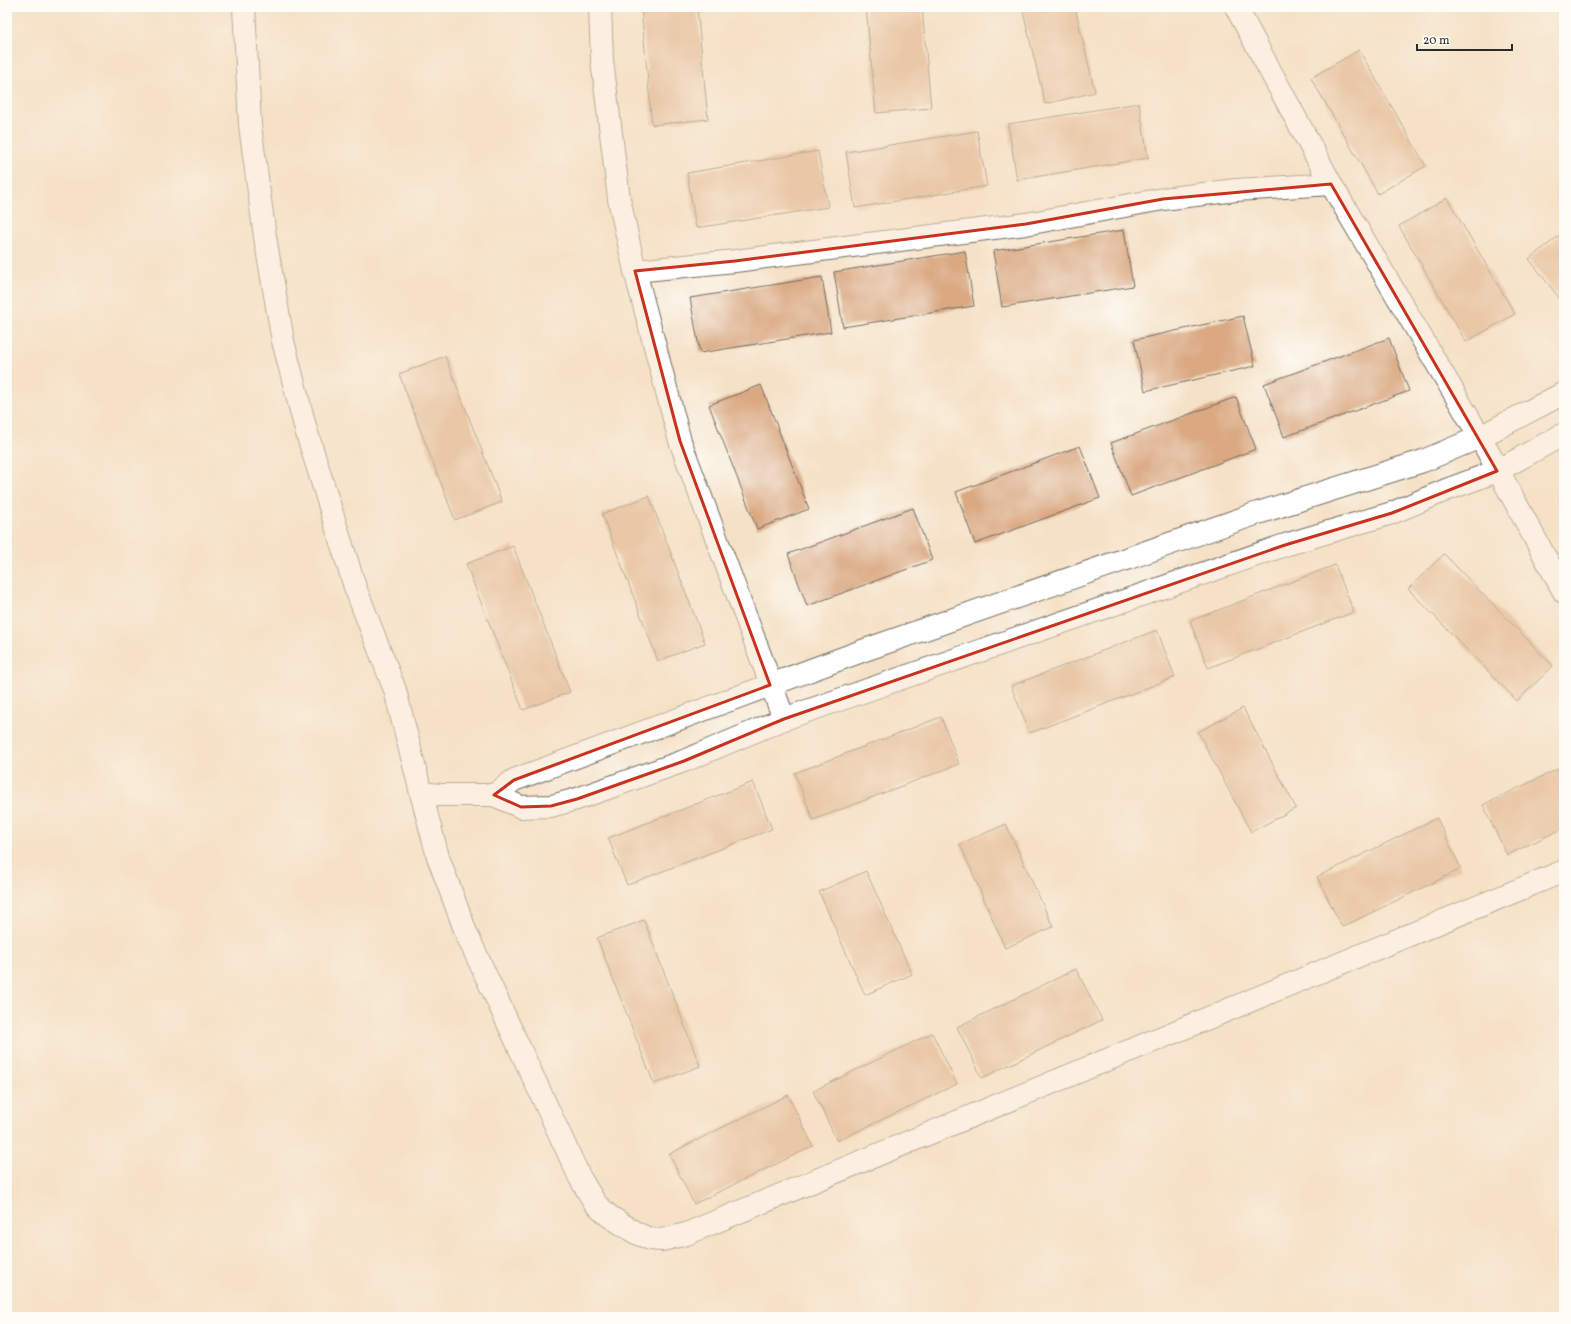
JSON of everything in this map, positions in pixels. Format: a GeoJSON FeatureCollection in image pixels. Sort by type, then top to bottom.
{"type":"FeatureCollection","features":[{"type":"Feature","properties":{"kind":"street"},"geometry":{"type":"LineString","coordinates":[[244,7],[250,124],[265,237],[283,341],[306,430],[355,587],[395,690],[438,857],[467,935],[580,1178],[595,1203],[609,1216],[650,1239],[662,1240],[686,1234],[1564,871]]}},
{"type":"Feature","properties":{"kind":"street"},"geometry":{"type":"LineString","coordinates":[[600,7],[602,60],[619,199],[635,271],[680,441],[784,719]]}},
{"type":"Feature","properties":{"kind":"street"},"geometry":{"type":"LineString","coordinates":[[1236,7],[1330,184],[1480,437],[1497,471],[1564,592]]}},
{"type":"Feature","properties":{"kind":"street"},"geometry":{"type":"LineString","coordinates":[[635,271],[735,261],[1026,224],[1163,198],[1236,190],[1330,184]]}},
{"type":"Feature","properties":{"kind":"street"},"geometry":{"type":"LineString","coordinates":[[494,795],[514,780],[862,651],[1258,513],[1423,461],[1480,437],[1564,393]]}},
{"type":"Feature","properties":{"kind":"street"},"geometry":{"type":"LineString","coordinates":[[421,793],[440,795],[494,795],[521,807],[550,806],[684,761],[784,719],[1285,545],[1392,513],[1446,490],[1497,471],[1564,434]]}},
{"type":"Feature","properties":{"kind":"highlighted area"},"geometry":{"type":"Polygon","coordinates":[[[1331,184],[1497,471],[1392,513],[1285,545],[784,719],[684,761],[577,799],[551,806],[521,807],[494,795],[514,780],[770,685],[680,441],[635,271],[735,261],[1026,224],[1163,199],[1331,184]]]}},
{"type":"Feature","properties":{"kind":"building"},"geometry":{"type":"Polygon","coordinates":[[[641,7],[697,7],[708,119],[652,125],[641,7]]]}},
{"type":"Feature","properties":{"kind":"building"},"geometry":{"type":"Polygon","coordinates":[[[866,7],[922,7],[931,108],[876,113],[866,7]]]}},
{"type":"Feature","properties":{"kind":"building"},"geometry":{"type":"Polygon","coordinates":[[[1022,7],[1075,7],[1095,92],[1045,104],[1022,7]]]}},
{"type":"Feature","properties":{"kind":"building"},"geometry":{"type":"Polygon","coordinates":[[[1359,50],[1426,166],[1378,194],[1311,78],[1359,50]]]}},
{"type":"Feature","properties":{"kind":"building"},"geometry":{"type":"Polygon","coordinates":[[[1139,103],[1148,158],[1017,180],[1008,124],[1139,103]]]}},
{"type":"Feature","properties":{"kind":"building"},"geometry":{"type":"Polygon","coordinates":[[[977,131],[987,186],[855,208],[846,152],[977,131]]]}},
{"type":"Feature","properties":{"kind":"building"},"geometry":{"type":"Polygon","coordinates":[[[818,151],[828,207],[696,228],[687,173],[818,151]]]}},
{"type":"Feature","properties":{"kind":"building"},"geometry":{"type":"Polygon","coordinates":[[[1447,198],[1515,314],[1466,342],[1399,226],[1447,198]]]}},
{"type":"Feature","properties":{"kind":"building"},"geometry":{"type":"Polygon","coordinates":[[[1124,230],[1133,286],[1002,307],[993,251],[1124,230]]]}},
{"type":"Feature","properties":{"kind":"building"},"geometry":{"type":"Polygon","coordinates":[[[1564,232],[1564,303],[1563,303],[1529,259],[1564,232]]]}},
{"type":"Feature","properties":{"kind":"building"},"geometry":{"type":"Polygon","coordinates":[[[965,251],[974,306],[843,327],[834,272],[965,251]]]}},
{"type":"Feature","properties":{"kind":"building"},"geometry":{"type":"Polygon","coordinates":[[[822,277],[831,332],[700,353],[690,298],[822,277]]]}},
{"type":"Feature","properties":{"kind":"building"},"geometry":{"type":"Polygon","coordinates":[[[1243,316],[1255,366],[1145,391],[1134,340],[1243,316]]]}},
{"type":"Feature","properties":{"kind":"building"},"geometry":{"type":"Polygon","coordinates":[[[1389,338],[1409,391],[1284,437],[1264,384],[1389,338]]]}},
{"type":"Feature","properties":{"kind":"building"},"geometry":{"type":"Polygon","coordinates":[[[445,356],[502,502],[455,520],[399,374],[445,356]]]}},
{"type":"Feature","properties":{"kind":"building"},"geometry":{"type":"Polygon","coordinates":[[[761,385],[809,509],[757,529],[709,405],[761,385]]]}},
{"type":"Feature","properties":{"kind":"building"},"geometry":{"type":"Polygon","coordinates":[[[1236,397],[1256,449],[1131,496],[1111,443],[1236,397]]]}},
{"type":"Feature","properties":{"kind":"building"},"geometry":{"type":"Polygon","coordinates":[[[1080,446],[1100,498],[975,544],[956,492],[1080,446]]]}},
{"type":"Feature","properties":{"kind":"building"},"geometry":{"type":"Polygon","coordinates":[[[649,496],[705,643],[658,661],[602,514],[649,496]]]}},
{"type":"Feature","properties":{"kind":"building"},"geometry":{"type":"Polygon","coordinates":[[[913,508],[932,560],[807,606],[788,554],[913,508]]]}},
{"type":"Feature","properties":{"kind":"building"},"geometry":{"type":"Polygon","coordinates":[[[513,546],[570,692],[523,710],[466,564],[513,546]]]}},
{"type":"Feature","properties":{"kind":"building"},"geometry":{"type":"Polygon","coordinates":[[[1444,554],[1553,666],[1517,701],[1408,589],[1444,554]]]}},
{"type":"Feature","properties":{"kind":"building"},"geometry":{"type":"Polygon","coordinates":[[[1335,565],[1354,612],[1208,668],[1190,621],[1335,565]]]}},
{"type":"Feature","properties":{"kind":"building"},"geometry":{"type":"Polygon","coordinates":[[[1157,630],[1175,677],[1030,733],[1011,686],[1157,630]]]}},
{"type":"Feature","properties":{"kind":"building"},"geometry":{"type":"Polygon","coordinates":[[[1243,708],[1296,808],[1251,832],[1198,732],[1243,708]]]}},
{"type":"Feature","properties":{"kind":"building"},"geometry":{"type":"Polygon","coordinates":[[[941,717],[959,764],[813,820],[795,773],[941,717]]]}},
{"type":"Feature","properties":{"kind":"building"},"geometry":{"type":"Polygon","coordinates":[[[1564,766],[1564,828],[1507,855],[1483,805],[1564,766]]]}},
{"type":"Feature","properties":{"kind":"building"},"geometry":{"type":"Polygon","coordinates":[[[753,782],[772,829],[627,885],[608,838],[753,782]]]}},
{"type":"Feature","properties":{"kind":"building"},"geometry":{"type":"Polygon","coordinates":[[[1437,818],[1461,869],[1342,927],[1317,877],[1437,818]]]}},
{"type":"Feature","properties":{"kind":"building"},"geometry":{"type":"Polygon","coordinates":[[[1006,824],[1053,927],[1005,948],[960,844],[1006,824]]]}},
{"type":"Feature","properties":{"kind":"building"},"geometry":{"type":"Polygon","coordinates":[[[866,871],[912,974],[865,995],[819,892],[866,871]]]}},
{"type":"Feature","properties":{"kind":"building"},"geometry":{"type":"Polygon","coordinates":[[[644,920],[700,1066],[654,1084],[597,938],[644,920]]]}},
{"type":"Feature","properties":{"kind":"building"},"geometry":{"type":"Polygon","coordinates":[[[1076,969],[1102,1020],[982,1078],[957,1027],[1076,969]]]}},
{"type":"Feature","properties":{"kind":"building"},"geometry":{"type":"Polygon","coordinates":[[[932,1033],[957,1084],[837,1141],[813,1091],[932,1033]]]}},
{"type":"Feature","properties":{"kind":"building"},"geometry":{"type":"Polygon","coordinates":[[[788,1095],[813,1146],[694,1204],[669,1154],[788,1095]]]}}]}
